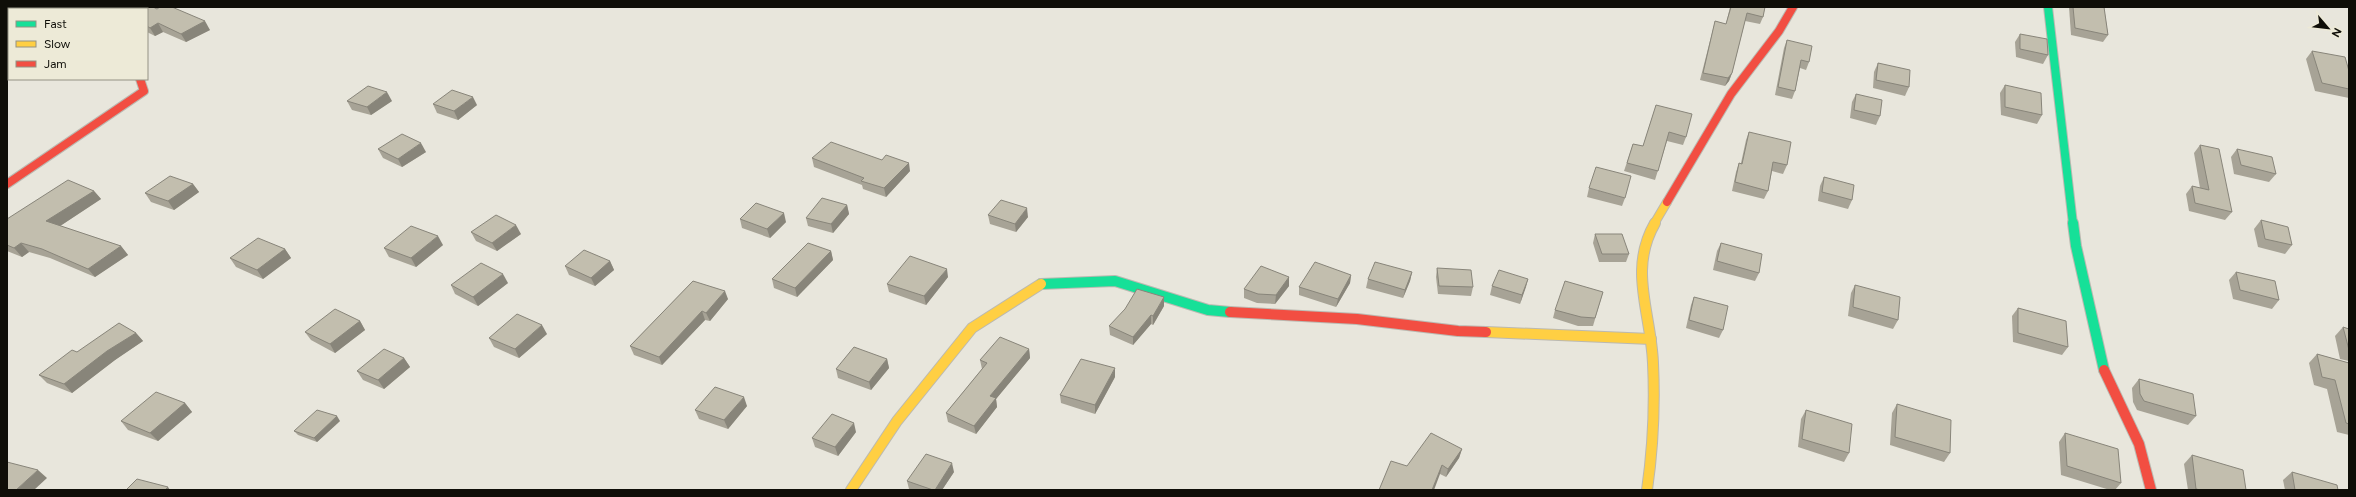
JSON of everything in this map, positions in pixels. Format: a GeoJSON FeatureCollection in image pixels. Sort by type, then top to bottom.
{"type":"FeatureCollection","features":[{"type":"Feature","properties":{"kind":"street"},"geometry":{"type":"LineString","coordinates":[[1647,490],[1653,448],[1651,339],[1643,284],[1642,254],[1649,233],[1731,94],[1779,31],[1793,7]]}},
{"type":"Feature","properties":{"kind":"street"},"geometry":{"type":"LineString","coordinates":[[2048,7],[2078,253],[2103,368],[2139,444],[2151,490]]}},
{"type":"Feature","properties":{"kind":"street"},"geometry":{"type":"LineString","coordinates":[[7,184],[144,92],[140,80]]}},
{"type":"Feature","properties":{"kind":"street"},"geometry":{"type":"LineString","coordinates":[[851,490],[897,421],[972,328],[1038,284],[1115,281],[1208,310],[1357,319],[1458,330],[1651,339]]}},
{"type":"Feature","properties":{"kind":"building"},"geometry":{"type":"Polygon","coordinates":[[[94,7],[106,7],[104,8],[94,7]]]}},
{"type":"Feature","properties":{"kind":"building"},"geometry":{"type":"Polygon","coordinates":[[[106,7],[153,7],[157,9],[160,7],[172,7],[205,21],[181,34],[158,23],[150,28],[148,27],[148,8],[106,7]]]}},
{"type":"Feature","properties":{"kind":"building"},"geometry":{"type":"Polygon","coordinates":[[[1731,7],[1765,7],[1763,17],[1747,13],[1732,73],[1728,78],[1703,73],[1715,21],[1726,24],[1731,7]]]}},
{"type":"Feature","properties":{"kind":"building"},"geometry":{"type":"Polygon","coordinates":[[[2073,7],[2104,7],[2108,35],[2075,28],[2073,7]]]}},
{"type":"Feature","properties":{"kind":"building"},"geometry":{"type":"Polygon","coordinates":[[[2020,34],[2047,39],[2048,55],[2020,49],[2020,34]]]}},
{"type":"Feature","properties":{"kind":"building"},"geometry":{"type":"Polygon","coordinates":[[[1787,40],[1812,46],[1809,62],[1801,60],[1795,91],[1778,87],[1787,40]]]}},
{"type":"Feature","properties":{"kind":"building"},"geometry":{"type":"Polygon","coordinates":[[[2312,51],[2345,57],[2349,71],[2349,89],[2322,83],[2312,51]]]}},
{"type":"Feature","properties":{"kind":"building"},"geometry":{"type":"Polygon","coordinates":[[[1878,63],[1910,70],[1909,87],[1876,80],[1878,63]]]}},
{"type":"Feature","properties":{"kind":"building"},"geometry":{"type":"Polygon","coordinates":[[[2005,85],[2041,93],[2042,115],[2005,107],[2005,85]]]}},
{"type":"Feature","properties":{"kind":"building"},"geometry":{"type":"Polygon","coordinates":[[[368,86],[387,92],[367,107],[347,101],[368,86]]]}},
{"type":"Feature","properties":{"kind":"building"},"geometry":{"type":"Polygon","coordinates":[[[452,90],[473,97],[454,111],[433,104],[452,90]]]}},
{"type":"Feature","properties":{"kind":"building"},"geometry":{"type":"Polygon","coordinates":[[[1856,94],[1882,100],[1880,116],[1854,110],[1856,94]]]}},
{"type":"Feature","properties":{"kind":"building"},"geometry":{"type":"Polygon","coordinates":[[[1656,105],[1692,114],[1686,137],[1669,132],[1658,171],[1627,163],[1633,144],[1643,146],[1656,105]]]}},
{"type":"Feature","properties":{"kind":"building"},"geometry":{"type":"Polygon","coordinates":[[[1749,132],[1791,142],[1787,165],[1773,162],[1768,191],[1735,182],[1739,163],[1742,164],[1749,132]]]}},
{"type":"Feature","properties":{"kind":"building"},"geometry":{"type":"Polygon","coordinates":[[[402,134],[421,143],[398,159],[378,149],[402,134]]]}},
{"type":"Feature","properties":{"kind":"building"},"geometry":{"type":"Polygon","coordinates":[[[831,142],[882,160],[886,155],[909,163],[884,188],[861,181],[864,178],[812,158],[831,142]]]}},
{"type":"Feature","properties":{"kind":"building"},"geometry":{"type":"Polygon","coordinates":[[[2200,145],[2219,149],[2232,212],[2195,203],[2192,186],[2209,190],[2200,145]]]}},
{"type":"Feature","properties":{"kind":"building"},"geometry":{"type":"Polygon","coordinates":[[[2237,149],[2272,157],[2276,174],[2241,165],[2237,149]]]}},
{"type":"Feature","properties":{"kind":"building"},"geometry":{"type":"Polygon","coordinates":[[[1596,167],[1631,176],[1625,198],[1589,188],[1596,167]]]}},
{"type":"Feature","properties":{"kind":"building"},"geometry":{"type":"Polygon","coordinates":[[[170,176],[193,184],[168,201],[145,193],[170,176]]]}},
{"type":"Feature","properties":{"kind":"building"},"geometry":{"type":"Polygon","coordinates":[[[1824,177],[1854,185],[1852,200],[1822,192],[1824,177]]]}},
{"type":"Feature","properties":{"kind":"building"},"geometry":{"type":"Polygon","coordinates":[[[68,180],[94,191],[46,221],[121,246],[88,269],[42,249],[21,243],[14,248],[7,245],[7,219],[68,180]]]}},
{"type":"Feature","properties":{"kind":"building"},"geometry":{"type":"Polygon","coordinates":[[[822,198],[847,205],[831,224],[806,218],[822,198]]]}},
{"type":"Feature","properties":{"kind":"building"},"geometry":{"type":"Polygon","coordinates":[[[1001,200],[1027,208],[1015,224],[988,215],[1001,200]]]}},
{"type":"Feature","properties":{"kind":"building"},"geometry":{"type":"Polygon","coordinates":[[[756,203],[784,213],[767,229],[740,219],[756,203]]]}},
{"type":"Feature","properties":{"kind":"building"},"geometry":{"type":"Polygon","coordinates":[[[496,215],[516,225],[492,243],[471,232],[496,215]]]}},
{"type":"Feature","properties":{"kind":"building"},"geometry":{"type":"Polygon","coordinates":[[[2261,220],[2288,227],[2292,245],[2265,239],[2261,220]]]}},
{"type":"Feature","properties":{"kind":"building"},"geometry":{"type":"Polygon","coordinates":[[[411,226],[438,236],[411,258],[384,248],[411,226]]]}},
{"type":"Feature","properties":{"kind":"building"},"geometry":{"type":"Polygon","coordinates":[[[1595,234],[1622,234],[1629,254],[1602,254],[1595,234]]]}},
{"type":"Feature","properties":{"kind":"building"},"geometry":{"type":"Polygon","coordinates":[[[258,238],[285,249],[257,270],[230,258],[258,238]]]}},
{"type":"Feature","properties":{"kind":"building"},"geometry":{"type":"Polygon","coordinates":[[[808,243],[831,251],[795,288],[772,279],[808,243]]]}},
{"type":"Feature","properties":{"kind":"building"},"geometry":{"type":"Polygon","coordinates":[[[1721,243],[1762,254],[1759,273],[1717,261],[1721,243]]]}},
{"type":"Feature","properties":{"kind":"building"},"geometry":{"type":"Polygon","coordinates":[[[584,250],[610,261],[591,278],[565,266],[584,250]]]}},
{"type":"Feature","properties":{"kind":"building"},"geometry":{"type":"Polygon","coordinates":[[[910,256],[947,269],[924,296],[887,284],[910,256]]]}},
{"type":"Feature","properties":{"kind":"building"},"geometry":{"type":"Polygon","coordinates":[[[1315,262],[1351,275],[1338,299],[1299,287],[1315,262]]]}},
{"type":"Feature","properties":{"kind":"building"},"geometry":{"type":"Polygon","coordinates":[[[1375,262],[1412,272],[1405,290],[1368,279],[1375,262]]]}},
{"type":"Feature","properties":{"kind":"building"},"geometry":{"type":"Polygon","coordinates":[[[481,263],[503,274],[473,297],[451,285],[481,263]]]}},
{"type":"Feature","properties":{"kind":"building"},"geometry":{"type":"Polygon","coordinates":[[[1261,266],[1289,277],[1276,295],[1258,294],[1244,289],[1261,266]]]}},
{"type":"Feature","properties":{"kind":"building"},"geometry":{"type":"Polygon","coordinates":[[[1437,268],[1471,270],[1473,287],[1439,286],[1437,268]]]}},
{"type":"Feature","properties":{"kind":"building"},"geometry":{"type":"Polygon","coordinates":[[[1499,270],[1528,279],[1522,295],[1492,286],[1499,270]]]}},
{"type":"Feature","properties":{"kind":"building"},"geometry":{"type":"Polygon","coordinates":[[[2236,272],[2275,281],[2279,300],[2240,290],[2236,272]]]}},
{"type":"Feature","properties":{"kind":"building"},"geometry":{"type":"Polygon","coordinates":[[[693,281],[725,291],[706,313],[702,311],[659,357],[630,346],[693,281]]]}},
{"type":"Feature","properties":{"kind":"building"},"geometry":{"type":"Polygon","coordinates":[[[1565,281],[1603,292],[1595,318],[1581,317],[1555,310],[1565,281]]]}},
{"type":"Feature","properties":{"kind":"building"},"geometry":{"type":"Polygon","coordinates":[[[1855,285],[1900,297],[1898,320],[1853,307],[1855,285]]]}},
{"type":"Feature","properties":{"kind":"building"},"geometry":{"type":"Polygon","coordinates":[[[1137,289],[1164,297],[1153,316],[1151,315],[1133,337],[1109,326],[1125,309],[1137,289]]]}},
{"type":"Feature","properties":{"kind":"building"},"geometry":{"type":"Polygon","coordinates":[[[1694,297],[1728,306],[1723,330],[1689,320],[1694,297]]]}},
{"type":"Feature","properties":{"kind":"building"},"geometry":{"type":"Polygon","coordinates":[[[2018,308],[2066,321],[2068,347],[2018,333],[2018,308]]]}},
{"type":"Feature","properties":{"kind":"building"},"geometry":{"type":"Polygon","coordinates":[[[335,309],[360,321],[330,344],[305,332],[335,309]]]}},
{"type":"Feature","properties":{"kind":"building"},"geometry":{"type":"Polygon","coordinates":[[[517,314],[542,325],[515,349],[489,338],[517,314]]]}},
{"type":"Feature","properties":{"kind":"building"},"geometry":{"type":"Polygon","coordinates":[[[119,323],[136,333],[107,351],[64,384],[39,375],[72,350],[77,352],[119,323]]]}},
{"type":"Feature","properties":{"kind":"building"},"geometry":{"type":"Polygon","coordinates":[[[2343,327],[2349,329],[2349,350],[2343,327]]]}},
{"type":"Feature","properties":{"kind":"building"},"geometry":{"type":"Polygon","coordinates":[[[1000,337],[1029,349],[990,396],[996,398],[974,426],[946,413],[987,363],[980,360],[1000,337]]]}},
{"type":"Feature","properties":{"kind":"building"},"geometry":{"type":"Polygon","coordinates":[[[854,347],[887,359],[869,382],[836,369],[854,347]]]}},
{"type":"Feature","properties":{"kind":"building"},"geometry":{"type":"Polygon","coordinates":[[[384,349],[404,358],[378,380],[357,371],[384,349]]]}},
{"type":"Feature","properties":{"kind":"building"},"geometry":{"type":"Polygon","coordinates":[[[2317,354],[2349,363],[2349,424],[2346,423],[2335,380],[2322,377],[2317,354]]]}},
{"type":"Feature","properties":{"kind":"building"},"geometry":{"type":"Polygon","coordinates":[[[1081,359],[1115,368],[1095,405],[1060,395],[1081,359]]]}},
{"type":"Feature","properties":{"kind":"building"},"geometry":{"type":"Polygon","coordinates":[[[2139,379],[2193,394],[2196,416],[2144,401],[2140,394],[2139,379]]]}},
{"type":"Feature","properties":{"kind":"building"},"geometry":{"type":"Polygon","coordinates":[[[715,387],[744,397],[724,420],[695,410],[715,387]]]}},
{"type":"Feature","properties":{"kind":"building"},"geometry":{"type":"Polygon","coordinates":[[[156,392],[185,403],[150,433],[121,421],[156,392]]]}},
{"type":"Feature","properties":{"kind":"building"},"geometry":{"type":"Polygon","coordinates":[[[1897,404],[1951,420],[1950,453],[1895,437],[1897,404]]]}},
{"type":"Feature","properties":{"kind":"building"},"geometry":{"type":"Polygon","coordinates":[[[317,410],[337,416],[314,438],[294,431],[317,410]]]}},
{"type":"Feature","properties":{"kind":"building"},"geometry":{"type":"Polygon","coordinates":[[[1806,410],[1852,424],[1849,453],[1802,439],[1806,410]]]}},
{"type":"Feature","properties":{"kind":"building"},"geometry":{"type":"Polygon","coordinates":[[[832,414],[854,423],[835,447],[812,438],[832,414]]]}},
{"type":"Feature","properties":{"kind":"building"},"geometry":{"type":"Polygon","coordinates":[[[1431,433],[1462,449],[1448,469],[1442,465],[1432,490],[1379,490],[1391,461],[1407,466],[1431,433]]]}},
{"type":"Feature","properties":{"kind":"building"},"geometry":{"type":"Polygon","coordinates":[[[2065,433],[2118,449],[2121,483],[2067,466],[2065,433]]]}},
{"type":"Feature","properties":{"kind":"building"},"geometry":{"type":"Polygon","coordinates":[[[926,454],[952,463],[935,490],[907,481],[926,454]]]}},
{"type":"Feature","properties":{"kind":"building"},"geometry":{"type":"Polygon","coordinates":[[[2192,455],[2243,470],[2246,490],[2196,489],[2192,455]]]}},
{"type":"Feature","properties":{"kind":"building"},"geometry":{"type":"Polygon","coordinates":[[[7,462],[38,470],[16,490],[7,490],[7,462]]]}},
{"type":"Feature","properties":{"kind":"building"},"geometry":{"type":"Polygon","coordinates":[[[2292,472],[2337,485],[2338,490],[2295,490],[2292,472]]]}},
{"type":"Feature","properties":{"kind":"building"},"geometry":{"type":"Polygon","coordinates":[[[137,479],[168,487],[165,490],[126,490],[137,479]]]}},
{"type":"Feature","properties":{"kind":"traffic: fast"},"geometry":{"type":"LineString","coordinates":[[2048,7],[2076,246],[2104,370]]}},
{"type":"Feature","properties":{"kind":"traffic: fast"},"geometry":{"type":"LineString","coordinates":[[1041,284],[1115,281],[1208,310],[1230,312]]}},
{"type":"Feature","properties":{"kind":"traffic: slow"},"geometry":{"type":"LineString","coordinates":[[1647,490],[1653,435],[1654,380],[1651,333],[1642,287],[1641,264],[1642,253],[1646,240],[1667,202]]}},
{"type":"Feature","properties":{"kind":"traffic: slow"},"geometry":{"type":"LineString","coordinates":[[851,490],[897,421],[972,328],[1041,284]]}},
{"type":"Feature","properties":{"kind":"traffic: slow"},"geometry":{"type":"LineString","coordinates":[[1486,332],[1651,339]]}},
{"type":"Feature","properties":{"kind":"traffic: jam"},"geometry":{"type":"LineString","coordinates":[[1667,202],[1731,94],[1779,31],[1793,7]]}},
{"type":"Feature","properties":{"kind":"traffic: jam"},"geometry":{"type":"LineString","coordinates":[[7,184],[144,91],[140,80]]}},
{"type":"Feature","properties":{"kind":"traffic: jam"},"geometry":{"type":"LineString","coordinates":[[1230,312],[1357,319],[1458,331],[1486,332]]}},
{"type":"Feature","properties":{"kind":"traffic: jam"},"geometry":{"type":"LineString","coordinates":[[2104,370],[2139,444],[2151,490]]}}]}
